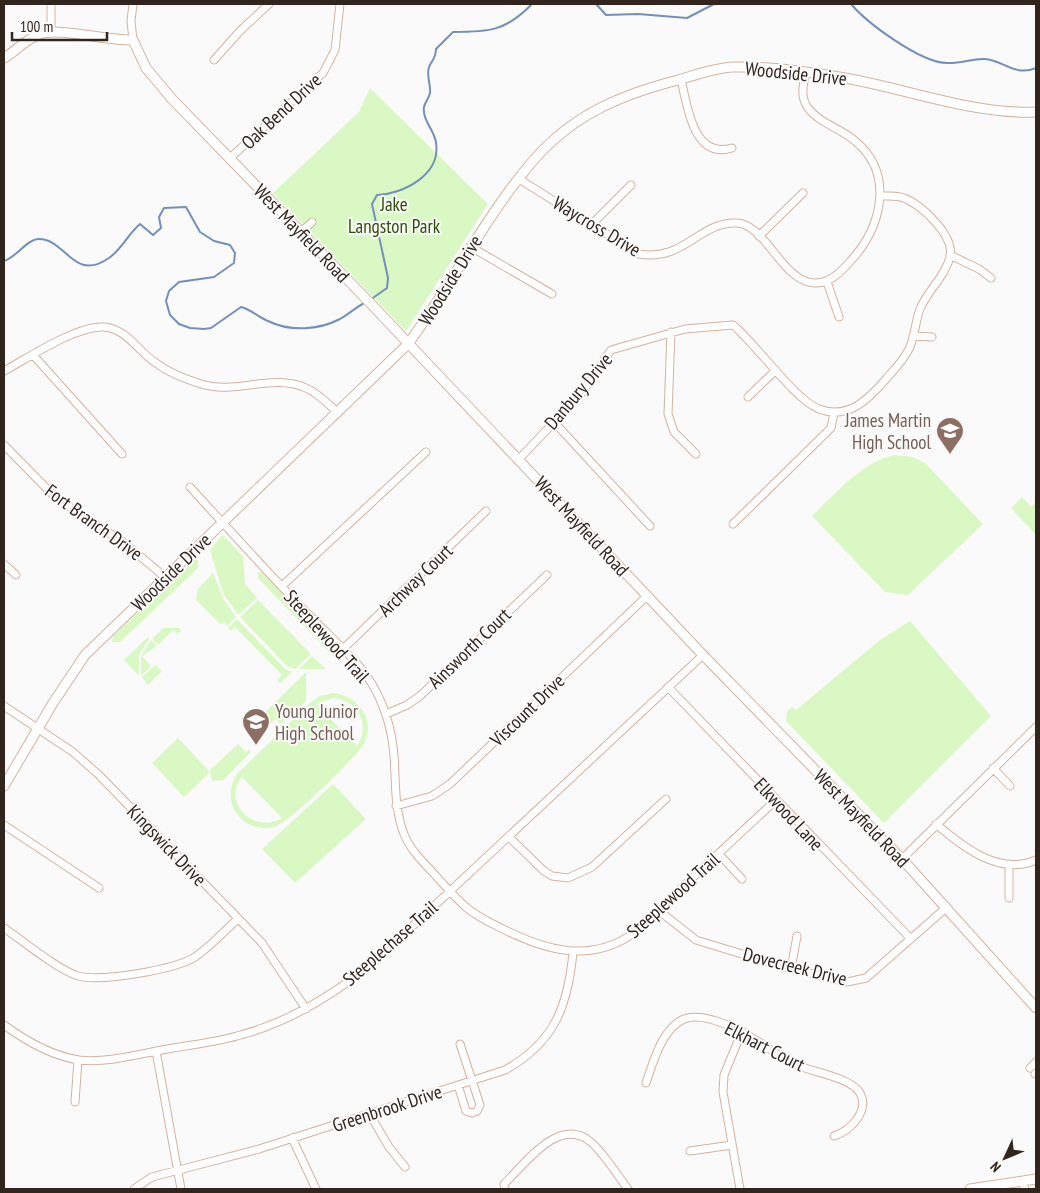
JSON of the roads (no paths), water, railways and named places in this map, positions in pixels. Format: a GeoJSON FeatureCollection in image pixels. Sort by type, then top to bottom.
{"type":"FeatureCollection","features":[{"type":"Feature","properties":{"kind":"street"},"geometry":{"type":"LineString","coordinates":[[50,31],[51,4]]}},
{"type":"Feature","properties":{"kind":"street"},"geometry":{"type":"LineString","coordinates":[[4,58],[37,34],[50,31],[96,38],[133,40],[131,21],[133,4]]}},
{"type":"Feature","properties":{"kind":"street"},"geometry":{"type":"LineString","coordinates":[[214,60],[240,31],[269,4]]}},
{"type":"Feature","properties":{"kind":"street","name":"Oak Bend Drive"},"geometry":{"type":"LineString","coordinates":[[230,158],[323,73],[335,50],[340,4]]}},
{"type":"Feature","properties":{"kind":"street","name":"West Mayfield Road"},"geometry":{"type":"LineString","coordinates":[[133,40],[146,68],[157,81],[519,459],[703,655],[902,859],[1036,1008]]}},
{"type":"Feature","properties":{"kind":"street","name":"Woodside Drive"},"geometry":{"type":"LineString","coordinates":[[4,786],[85,655],[336,411],[408,344],[471,247],[519,179],[541,152],[583,118],[635,91],[710,70],[731,67],[783,68],[853,79],[990,109],[1036,112]]}},
{"type":"Feature","properties":{"kind":"street"},"geometry":{"type":"LineString","coordinates":[[806,72],[803,88],[809,108],[862,147],[877,173],[882,196],[875,225],[866,242],[843,269],[827,282],[839,316]]}},
{"type":"Feature","properties":{"kind":"street"},"geometry":{"type":"LineString","coordinates":[[681,79],[692,124],[700,138],[713,149],[732,148]]}},
{"type":"Feature","properties":{"kind":"street","name":"Waycross Drive"},"geometry":{"type":"LineString","coordinates":[[519,179],[639,254],[652,256],[678,250],[722,223],[740,223],[759,236],[801,280],[817,284],[827,282]]}},
{"type":"Feature","properties":{"kind":"street"},"geometry":{"type":"LineString","coordinates":[[591,225],[631,184]]}},
{"type":"Feature","properties":{"kind":"street"},"geometry":{"type":"LineString","coordinates":[[759,236],[803,193]]}},
{"type":"Feature","properties":{"kind":"street"},"geometry":{"type":"LineString","coordinates":[[733,524],[832,428],[834,413],[853,408],[869,397],[898,366],[908,352],[921,308],[947,266],[950,246],[943,230],[920,208],[901,196],[882,196]]}},
{"type":"Feature","properties":{"kind":"street"},"geometry":{"type":"LineString","coordinates":[[301,232],[312,222]]}},
{"type":"Feature","properties":{"kind":"street"},"geometry":{"type":"LineString","coordinates":[[471,247],[552,294]]}},
{"type":"Feature","properties":{"kind":"street"},"geometry":{"type":"LineString","coordinates":[[950,256],[979,269],[991,278]]}},
{"type":"Feature","properties":{"kind":"street","name":"Danbury Drive"},"geometry":{"type":"LineString","coordinates":[[519,459],[581,394],[610,350],[672,332],[733,325],[808,404],[834,413]]}},
{"type":"Feature","properties":{"kind":"street"},"geometry":{"type":"LineString","coordinates":[[4,371],[81,330],[104,327],[124,334],[156,364],[186,379],[203,385],[230,388],[272,382],[291,383],[319,396],[336,411]]}},
{"type":"Feature","properties":{"kind":"street"},"geometry":{"type":"LineString","coordinates":[[672,332],[668,414],[674,432],[696,454]]}},
{"type":"Feature","properties":{"kind":"street"},"geometry":{"type":"LineString","coordinates":[[913,336],[932,337]]}},
{"type":"Feature","properties":{"kind":"street"},"geometry":{"type":"LineString","coordinates":[[33,355],[122,454]]}},
{"type":"Feature","properties":{"kind":"street"},"geometry":{"type":"LineString","coordinates":[[748,397],[776,370]]}},
{"type":"Feature","properties":{"kind":"street"},"geometry":{"type":"LineString","coordinates":[[554,422],[650,526]]}},
{"type":"Feature","properties":{"kind":"street","name":"Fort Branch Drive"},"geometry":{"type":"LineString","coordinates":[[4,445],[56,498],[123,542],[165,577]]}},
{"type":"Feature","properties":{"kind":"street"},"geometry":{"type":"LineString","coordinates":[[282,586],[426,452]]}},
{"type":"Feature","properties":{"kind":"street","name":"Steeplewood Trail"},"geometry":{"type":"LineString","coordinates":[[190,487],[343,649],[372,684],[386,714],[394,755],[396,806],[405,836],[412,849],[450,891],[476,914],[511,933],[542,946],[573,952],[601,949],[621,942],[776,800]]}},
{"type":"Feature","properties":{"kind":"street","name":"Archway Court"},"geometry":{"type":"LineString","coordinates":[[343,649],[486,511]]}},
{"type":"Feature","properties":{"kind":"street"},"geometry":{"type":"LineString","coordinates":[[4,564],[16,576]]}},
{"type":"Feature","properties":{"kind":"street","name":"Ainsworth Court"},"geometry":{"type":"LineString","coordinates":[[386,714],[407,705],[420,696],[547,574]]}},
{"type":"Feature","properties":{"kind":"street","name":"Viscount Drive"},"geometry":{"type":"LineString","coordinates":[[396,806],[432,796],[450,784],[647,596]]}},
{"type":"Feature","properties":{"kind":"street","name":"Steeplechase Trail"},"geometry":{"type":"LineString","coordinates":[[4,1025],[24,1040],[78,1060],[116,1058],[235,1037],[273,1026],[306,1009],[373,963],[703,655]]}},
{"type":"Feature","properties":{"kind":"street","name":"Elkwood Lane"},"geometry":{"type":"LineString","coordinates":[[668,687],[911,939]]}},
{"type":"Feature","properties":{"kind":"street","name":"Kingswick Drive"},"geometry":{"type":"LineString","coordinates":[[4,706],[73,752],[99,775],[274,959],[306,1009]]}},
{"type":"Feature","properties":{"kind":"street"},"geometry":{"type":"LineString","coordinates":[[902,859],[1036,727]]}},
{"type":"Feature","properties":{"kind":"street"},"geometry":{"type":"LineString","coordinates":[[993,768],[1010,786]]}},
{"type":"Feature","properties":{"kind":"street"},"geometry":{"type":"LineString","coordinates":[[509,837],[544,871],[552,876],[568,878],[592,867],[666,798]]}},
{"type":"Feature","properties":{"kind":"street"},"geometry":{"type":"LineString","coordinates":[[936,824],[975,854],[1009,864],[1021,864],[1036,860]]}},
{"type":"Feature","properties":{"kind":"street"},"geometry":{"type":"LineString","coordinates":[[4,825],[99,888]]}},
{"type":"Feature","properties":{"kind":"street"},"geometry":{"type":"LineString","coordinates":[[719,854],[742,879]]}},
{"type":"Feature","properties":{"kind":"street"},"geometry":{"type":"LineString","coordinates":[[1009,864],[1009,898]]}},
{"type":"Feature","properties":{"kind":"street","name":"Dovecreek Drive"},"geometry":{"type":"LineString","coordinates":[[658,910],[696,940],[791,969],[839,981],[857,981],[876,970],[947,907]]}},
{"type":"Feature","properties":{"kind":"street"},"geometry":{"type":"LineString","coordinates":[[4,928],[69,972],[90,978],[165,968],[182,963],[203,951],[238,919]]}},
{"type":"Feature","properties":{"kind":"street"},"geometry":{"type":"LineString","coordinates":[[791,969],[797,936]]}},
{"type":"Feature","properties":{"kind":"street","name":"Greenbrook Drive"},"geometry":{"type":"LineString","coordinates":[[134,1189],[152,1177],[292,1138],[458,1085],[513,1065],[542,1039],[554,1025],[566,1001],[573,952]]}},
{"type":"Feature","properties":{"kind":"street","name":"Elkhart Court"},"geometry":{"type":"LineString","coordinates":[[646,1083],[664,1039],[684,1019],[695,1017],[718,1022],[742,1031],[794,1064],[845,1082],[857,1089],[863,1102],[861,1112],[854,1124],[834,1136]]}},
{"type":"Feature","properties":{"kind":"street"},"geometry":{"type":"LineString","coordinates":[[740,1189],[723,1092],[724,1075],[742,1031]]}},
{"type":"Feature","properties":{"kind":"street"},"geometry":{"type":"LineString","coordinates":[[458,1085],[466,1111],[472,1113],[477,1111],[480,1105],[460,1044]]}},
{"type":"Feature","properties":{"kind":"street"},"geometry":{"type":"LineString","coordinates":[[156,1051],[181,1189]]}},
{"type":"Feature","properties":{"kind":"street"},"geometry":{"type":"LineString","coordinates":[[75,1102],[78,1060]]}},
{"type":"Feature","properties":{"kind":"street"},"geometry":{"type":"LineString","coordinates":[[1034,1071],[1036,1062]]}},
{"type":"Feature","properties":{"kind":"street"},"geometry":{"type":"LineString","coordinates":[[369,1113],[390,1147],[405,1166]]}},
{"type":"Feature","properties":{"kind":"street"},"geometry":{"type":"LineString","coordinates":[[505,1189],[504,1184],[546,1142],[557,1136],[576,1134],[592,1143],[628,1189]]}},
{"type":"Feature","properties":{"kind":"street"},"geometry":{"type":"LineString","coordinates":[[292,1138],[316,1189]]}},
{"type":"Feature","properties":{"kind":"street"},"geometry":{"type":"LineString","coordinates":[[690,1151],[732,1145]]}},
{"type":"Feature","properties":{"kind":"street"},"geometry":{"type":"LineString","coordinates":[[970,1189],[1023,1186],[1036,1179]]}},
{"type":"Feature","properties":{"kind":"waterway"},"geometry":{"type":"LineString","coordinates":[[370,300],[387,288],[388,278],[372,204],[377,195],[398,191],[418,181],[433,164],[436,154],[435,139],[424,112],[430,93],[428,70],[435,57],[436,49],[453,32],[487,30],[505,25],[514,20],[532,4]]}},
{"type":"Feature","properties":{"kind":"waterway"},"geometry":{"type":"LineString","coordinates":[[596,4],[606,15],[638,14],[687,18],[714,4]]}},
{"type":"Feature","properties":{"kind":"waterway"},"geometry":{"type":"LineString","coordinates":[[851,4],[895,41],[936,61],[952,63],[985,59],[1022,71],[1036,68]]}},
{"type":"Feature","properties":{"kind":"waterway"},"geometry":{"type":"LineString","coordinates":[[4,261],[29,242],[38,239],[56,245],[78,263],[87,265],[97,264],[114,254],[140,224],[153,235],[161,228],[159,217],[164,208],[186,207],[200,232],[214,241],[230,245],[235,253],[234,263],[214,277],[179,282],[169,291],[166,301],[170,315],[179,324],[190,328],[211,328],[241,307],[277,325],[295,328],[323,326],[340,319],[366,302]]}},
{"type":"Feature","properties":{"kind":"place","name":"James Martin High School"},"geometry":{"type":"Point","coordinates":[950,455]}},
{"type":"Feature","properties":{"kind":"place","name":"Young Junior High School"},"geometry":{"type":"Point","coordinates":[256,746]}},
{"type":"Feature","properties":{"kind":"park label","name":"Jake Langston Park"},"geometry":{"type":"Point","coordinates":[394,215]}}]}
